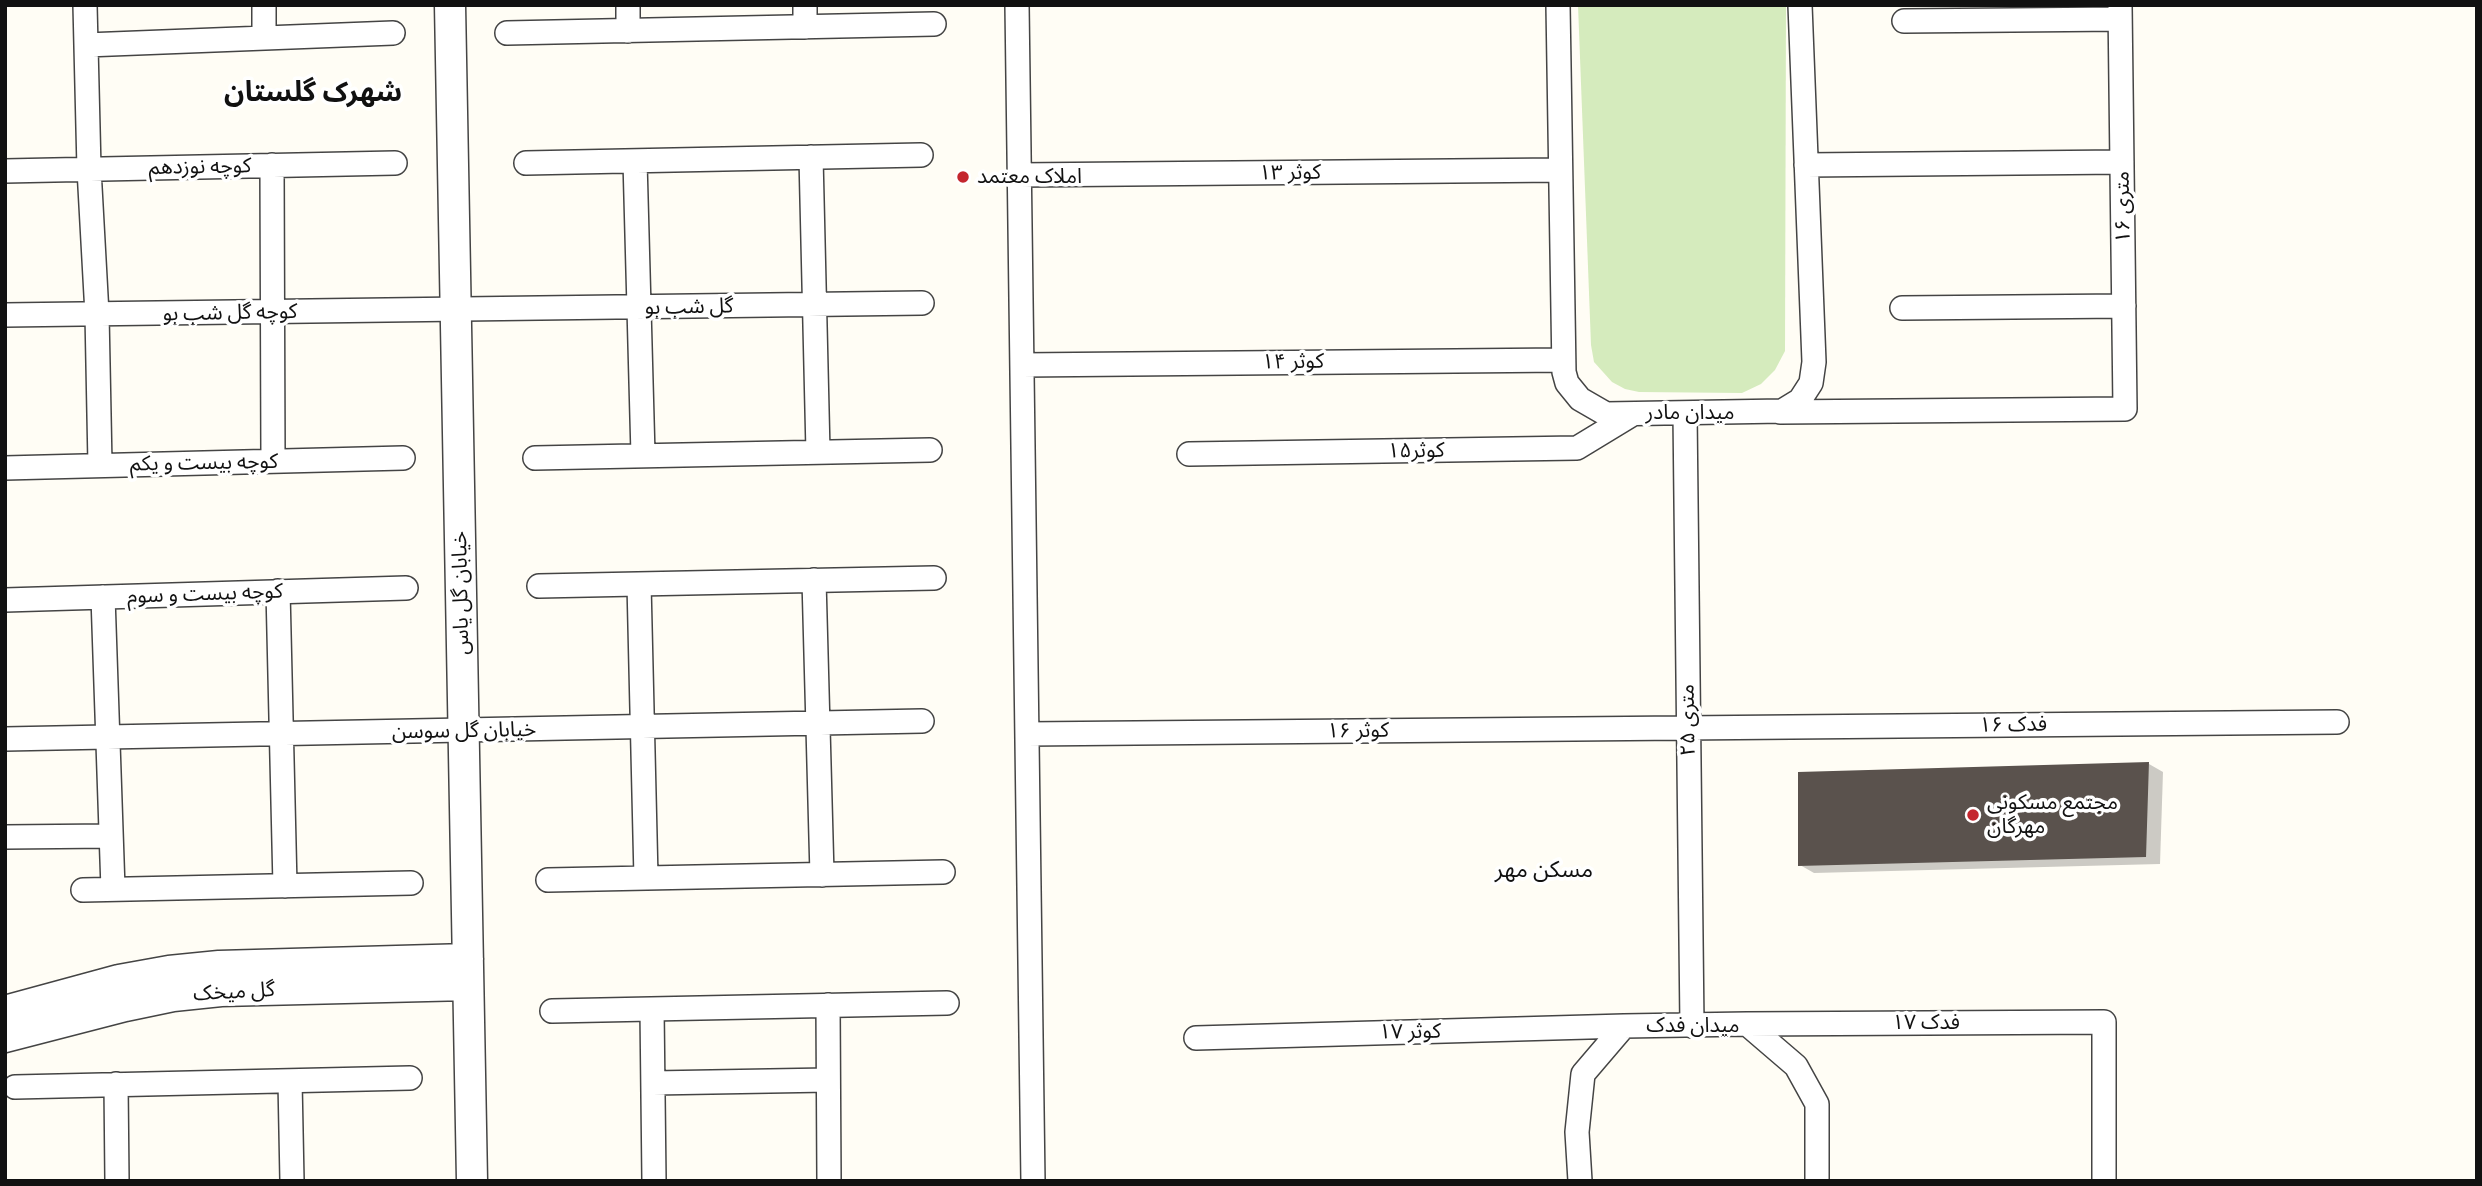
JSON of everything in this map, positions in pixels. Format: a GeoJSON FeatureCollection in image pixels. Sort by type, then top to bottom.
{"type":"FeatureCollection","features":[{"type":"Feature","properties":{"kind":"street"},"geometry":{"type":"LineString","coordinates":[[85,5],[100,465]]}},
{"type":"Feature","properties":{"kind":"street"},"geometry":{"type":"LineString","coordinates":[[264,5],[264,38]]}},
{"type":"Feature","properties":{"kind":"street","name":"خیابان گل یاس"},"geometry":{"type":"LineString","coordinates":[[450,5],[472,1181]]}},
{"type":"Feature","properties":{"kind":"street"},"geometry":{"type":"LineString","coordinates":[[628,5],[628,30]]}},
{"type":"Feature","properties":{"kind":"street"},"geometry":{"type":"LineString","coordinates":[[1017,5],[1033,1181]]}},
{"type":"Feature","properties":{"kind":"street","name":"میدان مادر"},"geometry":{"type":"LineString","coordinates":[[1558,5],[1563,360],[1567,383],[1580,399],[1606,414],[1782,411],[1800,400],[1811,383],[1814,373],[1800,5]]}},
{"type":"Feature","properties":{"kind":"street"},"geometry":{"type":"LineString","coordinates":[[1904,21],[2120,12]]}},
{"type":"Feature","properties":{"kind":"street","name":"۱۶ متری"},"geometry":{"type":"LineString","coordinates":[[1772,412],[2125,409],[2120,12]]}},
{"type":"Feature","properties":{"kind":"street"},"geometry":{"type":"LineString","coordinates":[[507,33],[628,30],[805,16],[934,24]]}},
{"type":"Feature","properties":{"kind":"street"},"geometry":{"type":"LineString","coordinates":[[86,45],[393,33]]}},
{"type":"Feature","properties":{"kind":"street"},"geometry":{"type":"LineString","coordinates":[[526,163],[921,155]]}},
{"type":"Feature","properties":{"kind":"street"},"geometry":{"type":"LineString","coordinates":[[811,157],[818,452]]}},
{"type":"Feature","properties":{"kind":"street"},"geometry":{"type":"LineString","coordinates":[[635,161],[643,455]]}},
{"type":"Feature","properties":{"kind":"street","name":"کوچه نوزدهم"},"geometry":{"type":"LineString","coordinates":[[5,171],[395,163]]}},
{"type":"Feature","properties":{"kind":"street"},"geometry":{"type":"LineString","coordinates":[[1807,165],[2122,163]]}},
{"type":"Feature","properties":{"kind":"street"},"geometry":{"type":"LineString","coordinates":[[272,165],[273,461]]}},
{"type":"Feature","properties":{"kind":"street","name":"کوثر ۱۳"},"geometry":{"type":"LineString","coordinates":[[1019,175],[1560,170]]}},
{"type":"Feature","properties":{"kind":"street","name":"گل شب بو"},"geometry":{"type":"LineString","coordinates":[[455,311],[922,303]]}},
{"type":"Feature","properties":{"kind":"street"},"geometry":{"type":"LineString","coordinates":[[1902,308],[2124,306]]}},
{"type":"Feature","properties":{"kind":"street","name":"کوچه گل شب بو"},"geometry":{"type":"LineString","coordinates":[[5,315],[455,311]]}},
{"type":"Feature","properties":{"kind":"street","name":"کوثر ۱۴"},"geometry":{"type":"LineString","coordinates":[[1022,365],[1563,360]]}},
{"type":"Feature","properties":{"kind":"street","name":"۲۵ متری"},"geometry":{"type":"LineString","coordinates":[[1685,413],[1692,1026]]}},
{"type":"Feature","properties":{"kind":"street","name":"کوثر۱۵"},"geometry":{"type":"LineString","coordinates":[[1189,454],[1577,448],[1633,414]]}},
{"type":"Feature","properties":{"kind":"street"},"geometry":{"type":"LineString","coordinates":[[535,458],[930,450]]}},
{"type":"Feature","properties":{"kind":"street","name":"کوچه بیست و یکم"},"geometry":{"type":"LineString","coordinates":[[5,468],[403,458]]}},
{"type":"Feature","properties":{"kind":"street"},"geometry":{"type":"LineString","coordinates":[[539,586],[934,578]]}},
{"type":"Feature","properties":{"kind":"street"},"geometry":{"type":"LineString","coordinates":[[814,580],[822,875]]}},
{"type":"Feature","properties":{"kind":"street"},"geometry":{"type":"LineString","coordinates":[[639,584],[646,878]]}},
{"type":"Feature","properties":{"kind":"street","name":"کوچه بیست و سوم"},"geometry":{"type":"LineString","coordinates":[[5,600],[406,587]]}},
{"type":"Feature","properties":{"kind":"street"},"geometry":{"type":"LineString","coordinates":[[278,592],[285,886]]}},
{"type":"Feature","properties":{"kind":"street"},"geometry":{"type":"LineString","coordinates":[[103,597],[113,889]]}},
{"type":"Feature","properties":{"kind":"street","name":"خیابان گل سوسن"},"geometry":{"type":"LineString","coordinates":[[5,739],[922,721]]}},
{"type":"Feature","properties":{"kind":"street","name":"فدک ۱۶"},"geometry":{"type":"LineString","coordinates":[[1689,728],[2337,722]]}},
{"type":"Feature","properties":{"kind":"street","name":"کوثر ۱۶"},"geometry":{"type":"LineString","coordinates":[[1027,734],[1689,728]]}},
{"type":"Feature","properties":{"kind":"street"},"geometry":{"type":"LineString","coordinates":[[5,837],[111,836]]}},
{"type":"Feature","properties":{"kind":"street"},"geometry":{"type":"LineString","coordinates":[[548,880],[943,872]]}},
{"type":"Feature","properties":{"kind":"street"},"geometry":{"type":"LineString","coordinates":[[83,890],[411,883]]}},
{"type":"Feature","properties":{"kind":"street","name":"گل میخک"},"geometry":{"type":"LineString","coordinates":[[5,1012],[119,980],[219,966],[468,972]]}},
{"type":"Feature","properties":{"kind":"street","name":"گل میخک"},"geometry":{"type":"LineString","coordinates":[[5,1037],[173,996],[468,972]]}},
{"type":"Feature","properties":{"kind":"street"},"geometry":{"type":"LineString","coordinates":[[552,1011],[947,1003]]}},
{"type":"Feature","properties":{"kind":"street"},"geometry":{"type":"LineString","coordinates":[[828,1005],[829,1181]]}},
{"type":"Feature","properties":{"kind":"street"},"geometry":{"type":"LineString","coordinates":[[652,1009],[654,1181]]}},
{"type":"Feature","properties":{"kind":"street","name":"فدک ۱۷"},"geometry":{"type":"LineString","coordinates":[[1747,1024],[2104,1022],[2104,1181]]}},
{"type":"Feature","properties":{"kind":"street","name":"میدان فدک"},"geometry":{"type":"LineString","coordinates":[[1580,1181],[1577,1132],[1583,1074],[1624,1027],[1747,1024],[1796,1066],[1817,1104],[1817,1181]]}},
{"type":"Feature","properties":{"kind":"street","name":"کوثر ۱۷"},"geometry":{"type":"LineString","coordinates":[[1196,1038],[1624,1027]]}},
{"type":"Feature","properties":{"kind":"street"},"geometry":{"type":"LineString","coordinates":[[15,1087],[410,1078]]}},
{"type":"Feature","properties":{"kind":"street"},"geometry":{"type":"LineString","coordinates":[[653,1083],[828,1080]]}},
{"type":"Feature","properties":{"kind":"street"},"geometry":{"type":"LineString","coordinates":[[290,1081],[292,1181]]}},
{"type":"Feature","properties":{"kind":"street"},"geometry":{"type":"LineString","coordinates":[[116,1084],[117,1181]]}},
{"type":"Feature","properties":{"kind":"green space"},"geometry":{"type":"Polygon","coordinates":[[[1578,5],[1786,5],[1785,351],[1775,370],[1761,384],[1742,393],[1639,392],[1612,382],[1594,362],[1591,345],[1578,5]]]}},
{"type":"Feature","properties":{"kind":"building","name":"مجتمع مسکونی مهرگان"},"geometry":{"type":"Polygon","coordinates":[[[2149,762],[2146,857],[1798,866],[1798,772],[2149,762]]]}},
{"type":"Feature","properties":{"kind":"place","name":"املاک معتمد"},"geometry":{"type":"Point","coordinates":[963,177]}},
{"type":"Feature","properties":{"kind":"place","name":"مجتمع مسکونی مهرگان"},"geometry":{"type":"Point","coordinates":[1973,815]}},
{"type":"Feature","properties":{"kind":"district","name":"شهرک گلستان"},"geometry":{"type":"Point","coordinates":[313,93]}},
{"type":"Feature","properties":{"kind":"district","name":"مسکن مهر"},"geometry":{"type":"Point","coordinates":[1544,870]}}]}
